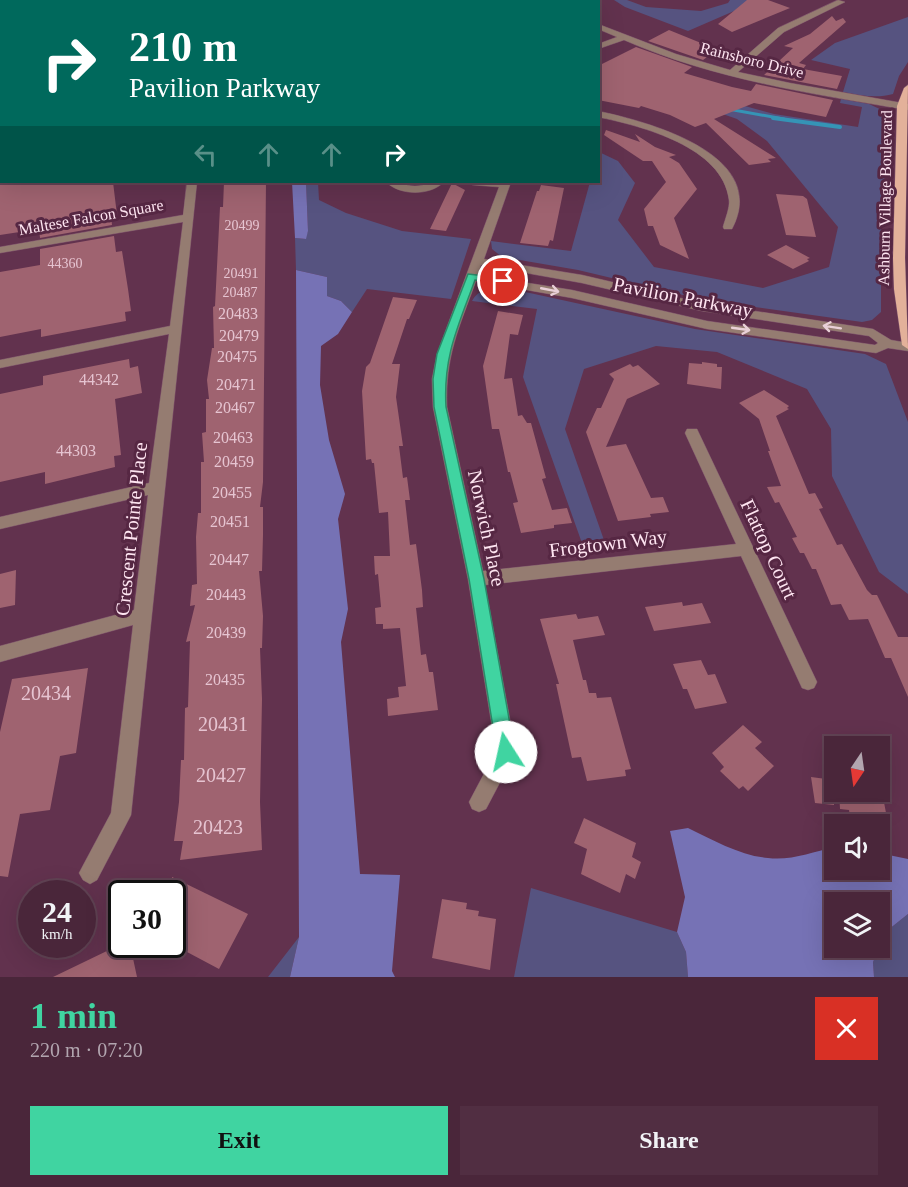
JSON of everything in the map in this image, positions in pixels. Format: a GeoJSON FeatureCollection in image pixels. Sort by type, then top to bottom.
{"type":"FeatureCollection","features":[{"type":"Feature","properties":{"kind":"main road","name":"Ashburn Village Boulevard"},"geometry":{"type":"LineString","coordinates":[[908,88],[905,106],[899,258],[900,289],[908,346]]}},
{"type":"Feature","properties":{"kind":"street"},"geometry":{"type":"LineString","coordinates":[[732,72],[781,30],[841,2]]}},
{"type":"Feature","properties":{"kind":"street","name":"Rainsboro Drive"},"geometry":{"type":"LineString","coordinates":[[600,27],[624,37],[732,72],[796,87],[905,106]]}},
{"type":"Feature","properties":{"kind":"street"},"geometry":{"type":"LineString","coordinates":[[600,46],[624,37]]}},
{"type":"Feature","properties":{"kind":"street"},"geometry":{"type":"LineString","coordinates":[[600,114],[637,122],[664,131],[708,157],[728,178],[733,190],[736,214],[728,227]]}},
{"type":"Feature","properties":{"kind":"street","name":"Crescent Pointe Place"},"geometry":{"type":"LineString","coordinates":[[90,873],[121,815],[192,183]]}},
{"type":"Feature","properties":{"kind":"street"},"geometry":{"type":"LineString","coordinates":[[394,183],[415,189],[437,183]]}},
{"type":"Feature","properties":{"kind":"street","name":"Norwich Place"},"geometry":{"type":"LineString","coordinates":[[479,802],[506,752],[477,579],[440,407],[439,379],[443,354],[505,183]]}},
{"type":"Feature","properties":{"kind":"street","name":"Maltese Falcon Square"},"geometry":{"type":"LineString","coordinates":[[0,250],[187,218]]}},
{"type":"Feature","properties":{"kind":"street","name":"Pavilion Parkway"},"geometry":{"type":"LineString","coordinates":[[474,269],[707,325],[876,349],[887,344],[908,346]]}},
{"type":"Feature","properties":{"kind":"street"},"geometry":{"type":"LineString","coordinates":[[0,364],[174,329]]}},
{"type":"Feature","properties":{"kind":"street","name":"Flattop Court"},"geometry":{"type":"LineString","coordinates":[[692,433],[808,682]]}},
{"type":"Feature","properties":{"kind":"street"},"geometry":{"type":"LineString","coordinates":[[0,523],[156,487]]}},
{"type":"Feature","properties":{"kind":"street","name":"Frogtown Way"},"geometry":{"type":"LineString","coordinates":[[477,579],[745,549]]}},
{"type":"Feature","properties":{"kind":"street"},"geometry":{"type":"LineString","coordinates":[[0,654],[144,615]]}},
{"type":"Feature","properties":{"kind":"shaded area"},"geometry":{"type":"Polygon","coordinates":[[[614,0],[627,0],[646,7],[701,11],[728,3],[730,0],[750,0],[741,8],[688,31],[625,7],[614,0]]]}},
{"type":"Feature","properties":{"kind":"shaded area"},"geometry":{"type":"Polygon","coordinates":[[[908,17],[908,62],[899,76],[893,94],[874,96],[843,92],[850,69],[811,60],[835,43],[908,17]]]}},
{"type":"Feature","properties":{"kind":"shaded area"},"geometry":{"type":"Polygon","coordinates":[[[624,73],[774,114],[858,127],[862,107],[840,103],[841,99],[869,104],[886,112],[887,142],[881,231],[881,312],[872,320],[862,322],[704,300],[578,270],[502,257],[492,249],[491,241],[571,251],[590,183],[600,183],[600,152],[618,161],[635,183],[618,220],[654,267],[763,288],[829,267],[838,227],[767,141],[737,119],[697,105],[624,73]]]}},
{"type":"Feature","properties":{"kind":"shaded area"},"geometry":{"type":"Polygon","coordinates":[[[292,183],[306,183],[308,231],[306,239],[295,238],[292,183]]]}},
{"type":"Feature","properties":{"kind":"shaded area"},"geometry":{"type":"Polygon","coordinates":[[[306,183],[318,183],[319,200],[346,213],[402,231],[471,239],[451,299],[367,289],[352,312],[341,301],[327,296],[327,277],[296,270],[295,238],[305,239],[308,231],[306,183]]]}},
{"type":"Feature","properties":{"kind":"shaded area"},"geometry":{"type":"Polygon","coordinates":[[[296,270],[327,277],[327,296],[341,301],[352,312],[338,334],[321,346],[320,385],[329,440],[345,494],[338,519],[348,609],[341,642],[360,874],[400,875],[392,971],[395,977],[290,977],[299,937],[296,270]]]}},
{"type":"Feature","properties":{"kind":"shaded area"},"geometry":{"type":"Polygon","coordinates":[[[502,287],[695,329],[865,354],[886,364],[908,422],[908,594],[879,572],[832,476],[831,429],[807,389],[717,352],[656,346],[584,369],[565,429],[605,543],[583,546],[523,377],[537,309],[472,301],[481,292],[502,287]]]}},
{"type":"Feature","properties":{"kind":"shaded area"},"geometry":{"type":"Polygon","coordinates":[[[688,828],[737,851],[758,857],[776,859],[824,849],[824,880],[890,880],[890,855],[908,859],[908,914],[890,928],[890,892],[824,892],[824,958],[875,958],[874,977],[688,977],[686,952],[677,932],[685,897],[670,831],[688,828]]]}},
{"type":"Feature","properties":{"kind":"shaded area"},"geometry":{"type":"Polygon","coordinates":[[[531,888],[677,932],[686,952],[688,977],[514,977],[531,888]]]}},
{"type":"Feature","properties":{"kind":"shaded area"},"geometry":{"type":"Polygon","coordinates":[[[908,914],[908,977],[874,977],[875,958],[890,958],[890,928],[908,914]]]}},
{"type":"Feature","properties":{"kind":"shaded area"},"geometry":{"type":"Polygon","coordinates":[[[299,937],[290,977],[268,977],[299,937]]]}},
{"type":"Feature","properties":{"kind":"building"},"geometry":{"type":"Polygon","coordinates":[[[747,0],[768,0],[790,8],[732,32],[718,24],[747,0]]]}},
{"type":"Feature","properties":{"kind":"building"},"geometry":{"type":"Polygon","coordinates":[[[832,16],[836,21],[843,18],[846,22],[799,63],[806,65],[803,69],[842,76],[837,89],[764,75],[793,48],[784,46],[810,34],[832,16]]]}},
{"type":"Feature","properties":{"kind":"building"},"geometry":{"type":"Polygon","coordinates":[[[669,30],[718,49],[703,60],[648,41],[669,30]]]}},
{"type":"Feature","properties":{"kind":"building"},"geometry":{"type":"Polygon","coordinates":[[[636,47],[692,67],[684,73],[732,87],[751,91],[756,84],[833,100],[826,117],[754,103],[714,119],[776,158],[768,159],[771,162],[749,165],[706,123],[695,127],[670,115],[641,106],[639,108],[600,100],[600,65],[636,47]]]}},
{"type":"Feature","properties":{"kind":"building"},"geometry":{"type":"Polygon","coordinates":[[[606,130],[640,142],[635,134],[655,147],[676,155],[669,157],[679,163],[697,189],[674,218],[689,259],[660,245],[653,226],[648,226],[644,209],[666,182],[652,161],[643,161],[604,135],[606,130]]]}},
{"type":"Feature","properties":{"kind":"building"},"geometry":{"type":"Polygon","coordinates":[[[0,183],[113,183],[117,215],[111,216],[112,225],[40,238],[39,229],[0,235],[0,183]]]}},
{"type":"Feature","properties":{"kind":"building"},"geometry":{"type":"Polygon","coordinates":[[[224,183],[266,183],[263,482],[260,507],[263,507],[263,535],[262,571],[259,571],[263,616],[262,648],[260,648],[262,850],[180,860],[183,841],[174,841],[181,760],[184,760],[185,708],[188,707],[190,641],[186,642],[195,605],[190,606],[192,585],[197,584],[196,537],[198,513],[201,513],[201,462],[204,462],[202,433],[206,432],[206,399],[209,399],[207,380],[212,348],[214,348],[213,307],[215,306],[220,207],[223,207],[224,183]]]}},
{"type":"Feature","properties":{"kind":"building"},"geometry":{"type":"Polygon","coordinates":[[[452,183],[465,190],[446,231],[430,229],[452,183]]]}},
{"type":"Feature","properties":{"kind":"building"},"geometry":{"type":"Polygon","coordinates":[[[541,185],[564,188],[553,241],[550,240],[548,246],[520,243],[537,191],[541,185]]]}},
{"type":"Feature","properties":{"kind":"building"},"geometry":{"type":"Polygon","coordinates":[[[776,194],[803,196],[807,199],[816,237],[786,235],[776,194]]]}},
{"type":"Feature","properties":{"kind":"building"},"geometry":{"type":"Polygon","coordinates":[[[114,236],[116,252],[122,251],[128,289],[131,311],[125,312],[126,321],[41,337],[41,329],[0,337],[0,272],[40,265],[40,249],[114,236]]]}},
{"type":"Feature","properties":{"kind":"building"},"geometry":{"type":"Polygon","coordinates":[[[786,245],[810,258],[807,259],[809,261],[793,269],[767,255],[786,245]]]}},
{"type":"Feature","properties":{"kind":"building"},"geometry":{"type":"Polygon","coordinates":[[[393,297],[417,300],[407,319],[392,364],[400,364],[396,397],[403,446],[399,446],[403,478],[407,477],[410,500],[405,500],[410,545],[416,544],[422,590],[423,607],[416,608],[421,655],[426,654],[429,672],[433,672],[438,710],[388,716],[387,699],[399,697],[398,687],[406,686],[400,628],[383,629],[383,624],[376,624],[375,608],[381,607],[374,556],[390,556],[388,512],[379,513],[374,463],[371,459],[366,460],[362,391],[366,367],[370,363],[393,297]]]}},
{"type":"Feature","properties":{"kind":"building"},"geometry":{"type":"Polygon","coordinates":[[[498,311],[523,315],[518,335],[510,334],[504,379],[512,378],[518,416],[522,415],[527,423],[531,423],[546,478],[542,479],[552,510],[567,508],[572,523],[521,533],[513,503],[518,502],[510,472],[508,472],[499,429],[492,429],[483,366],[498,311]]]}},
{"type":"Feature","properties":{"kind":"building"},"geometry":{"type":"Polygon","coordinates":[[[129,359],[130,368],[138,366],[142,393],[115,399],[121,455],[114,456],[115,467],[45,484],[45,472],[0,482],[0,394],[43,385],[43,376],[129,359]]]}},
{"type":"Feature","properties":{"kind":"building"},"geometry":{"type":"Polygon","coordinates":[[[702,362],[722,367],[721,389],[687,384],[689,363],[702,364],[702,362]]]}},
{"type":"Feature","properties":{"kind":"building"},"geometry":{"type":"Polygon","coordinates":[[[630,364],[633,367],[638,365],[660,384],[627,399],[606,447],[626,444],[651,498],[663,497],[669,512],[618,521],[586,432],[597,408],[601,408],[614,379],[609,374],[630,364]]]}},
{"type":"Feature","properties":{"kind":"building"},"geometry":{"type":"Polygon","coordinates":[[[764,390],[789,406],[787,408],[789,409],[776,416],[809,494],[815,493],[823,508],[819,509],[837,545],[842,544],[867,590],[872,595],[877,595],[898,637],[908,637],[908,697],[891,658],[885,658],[868,619],[849,620],[841,604],[831,605],[816,569],[812,569],[804,553],[800,553],[792,538],[797,537],[779,502],[775,503],[767,487],[781,486],[768,451],[770,451],[759,419],[739,403],[764,390]]]}},
{"type":"Feature","properties":{"kind":"building"},"geometry":{"type":"Polygon","coordinates":[[[16,570],[15,605],[0,608],[0,574],[16,570]]]}},
{"type":"Feature","properties":{"kind":"building"},"geometry":{"type":"Polygon","coordinates":[[[682,602],[683,606],[702,603],[711,623],[654,631],[645,607],[682,602]]]}},
{"type":"Feature","properties":{"kind":"building"},"geometry":{"type":"Polygon","coordinates":[[[576,614],[578,619],[598,616],[605,635],[573,640],[583,680],[586,680],[589,693],[596,693],[597,698],[611,697],[631,769],[625,770],[626,776],[587,781],[581,757],[572,758],[556,684],[559,684],[540,619],[576,614]]]}},
{"type":"Feature","properties":{"kind":"building"},"geometry":{"type":"Polygon","coordinates":[[[701,660],[708,675],[715,674],[727,703],[695,709],[687,689],[683,689],[673,664],[701,660]]]}},
{"type":"Feature","properties":{"kind":"building"},"geometry":{"type":"Polygon","coordinates":[[[88,668],[76,753],[60,756],[50,810],[20,814],[8,877],[0,876],[0,732],[12,679],[88,668]]]}},
{"type":"Feature","properties":{"kind":"building"},"geometry":{"type":"Polygon","coordinates":[[[743,725],[762,742],[755,748],[774,766],[748,791],[743,786],[739,789],[720,771],[724,767],[712,753],[743,725]]]}},
{"type":"Feature","properties":{"kind":"building"},"geometry":{"type":"Polygon","coordinates":[[[811,777],[824,779],[824,802],[834,802],[834,805],[815,803],[811,777]]]}},
{"type":"Feature","properties":{"kind":"building"},"geometry":{"type":"Polygon","coordinates":[[[840,802],[884,802],[886,814],[850,814],[849,810],[840,809],[840,802]]]}},
{"type":"Feature","properties":{"kind":"building"},"geometry":{"type":"Polygon","coordinates":[[[584,818],[636,843],[632,857],[641,862],[635,879],[626,874],[620,893],[581,874],[587,849],[574,843],[584,818]]]}},
{"type":"Feature","properties":{"kind":"building"},"geometry":{"type":"Polygon","coordinates":[[[186,884],[248,914],[219,969],[186,951],[186,884]]]}},
{"type":"Feature","properties":{"kind":"building"},"geometry":{"type":"Polygon","coordinates":[[[442,899],[467,903],[466,909],[479,911],[478,916],[496,919],[490,970],[432,958],[442,899]]]}},
{"type":"Feature","properties":{"kind":"building"},"geometry":{"type":"Polygon","coordinates":[[[108,950],[108,958],[133,958],[137,977],[53,977],[96,958],[108,950]]]}},
{"type":"Feature","properties":{"kind":"waterway"},"geometry":{"type":"LineString","coordinates":[[728,109],[784,119]]}},
{"type":"Feature","properties":{"kind":"waterway"},"geometry":{"type":"LineString","coordinates":[[773,118],[840,127]]}},
{"type":"Feature","properties":{"kind":"route"},"geometry":{"type":"LineString","coordinates":[[503,281],[471,277],[443,354],[439,379],[440,407],[477,579],[506,752]]}}]}
